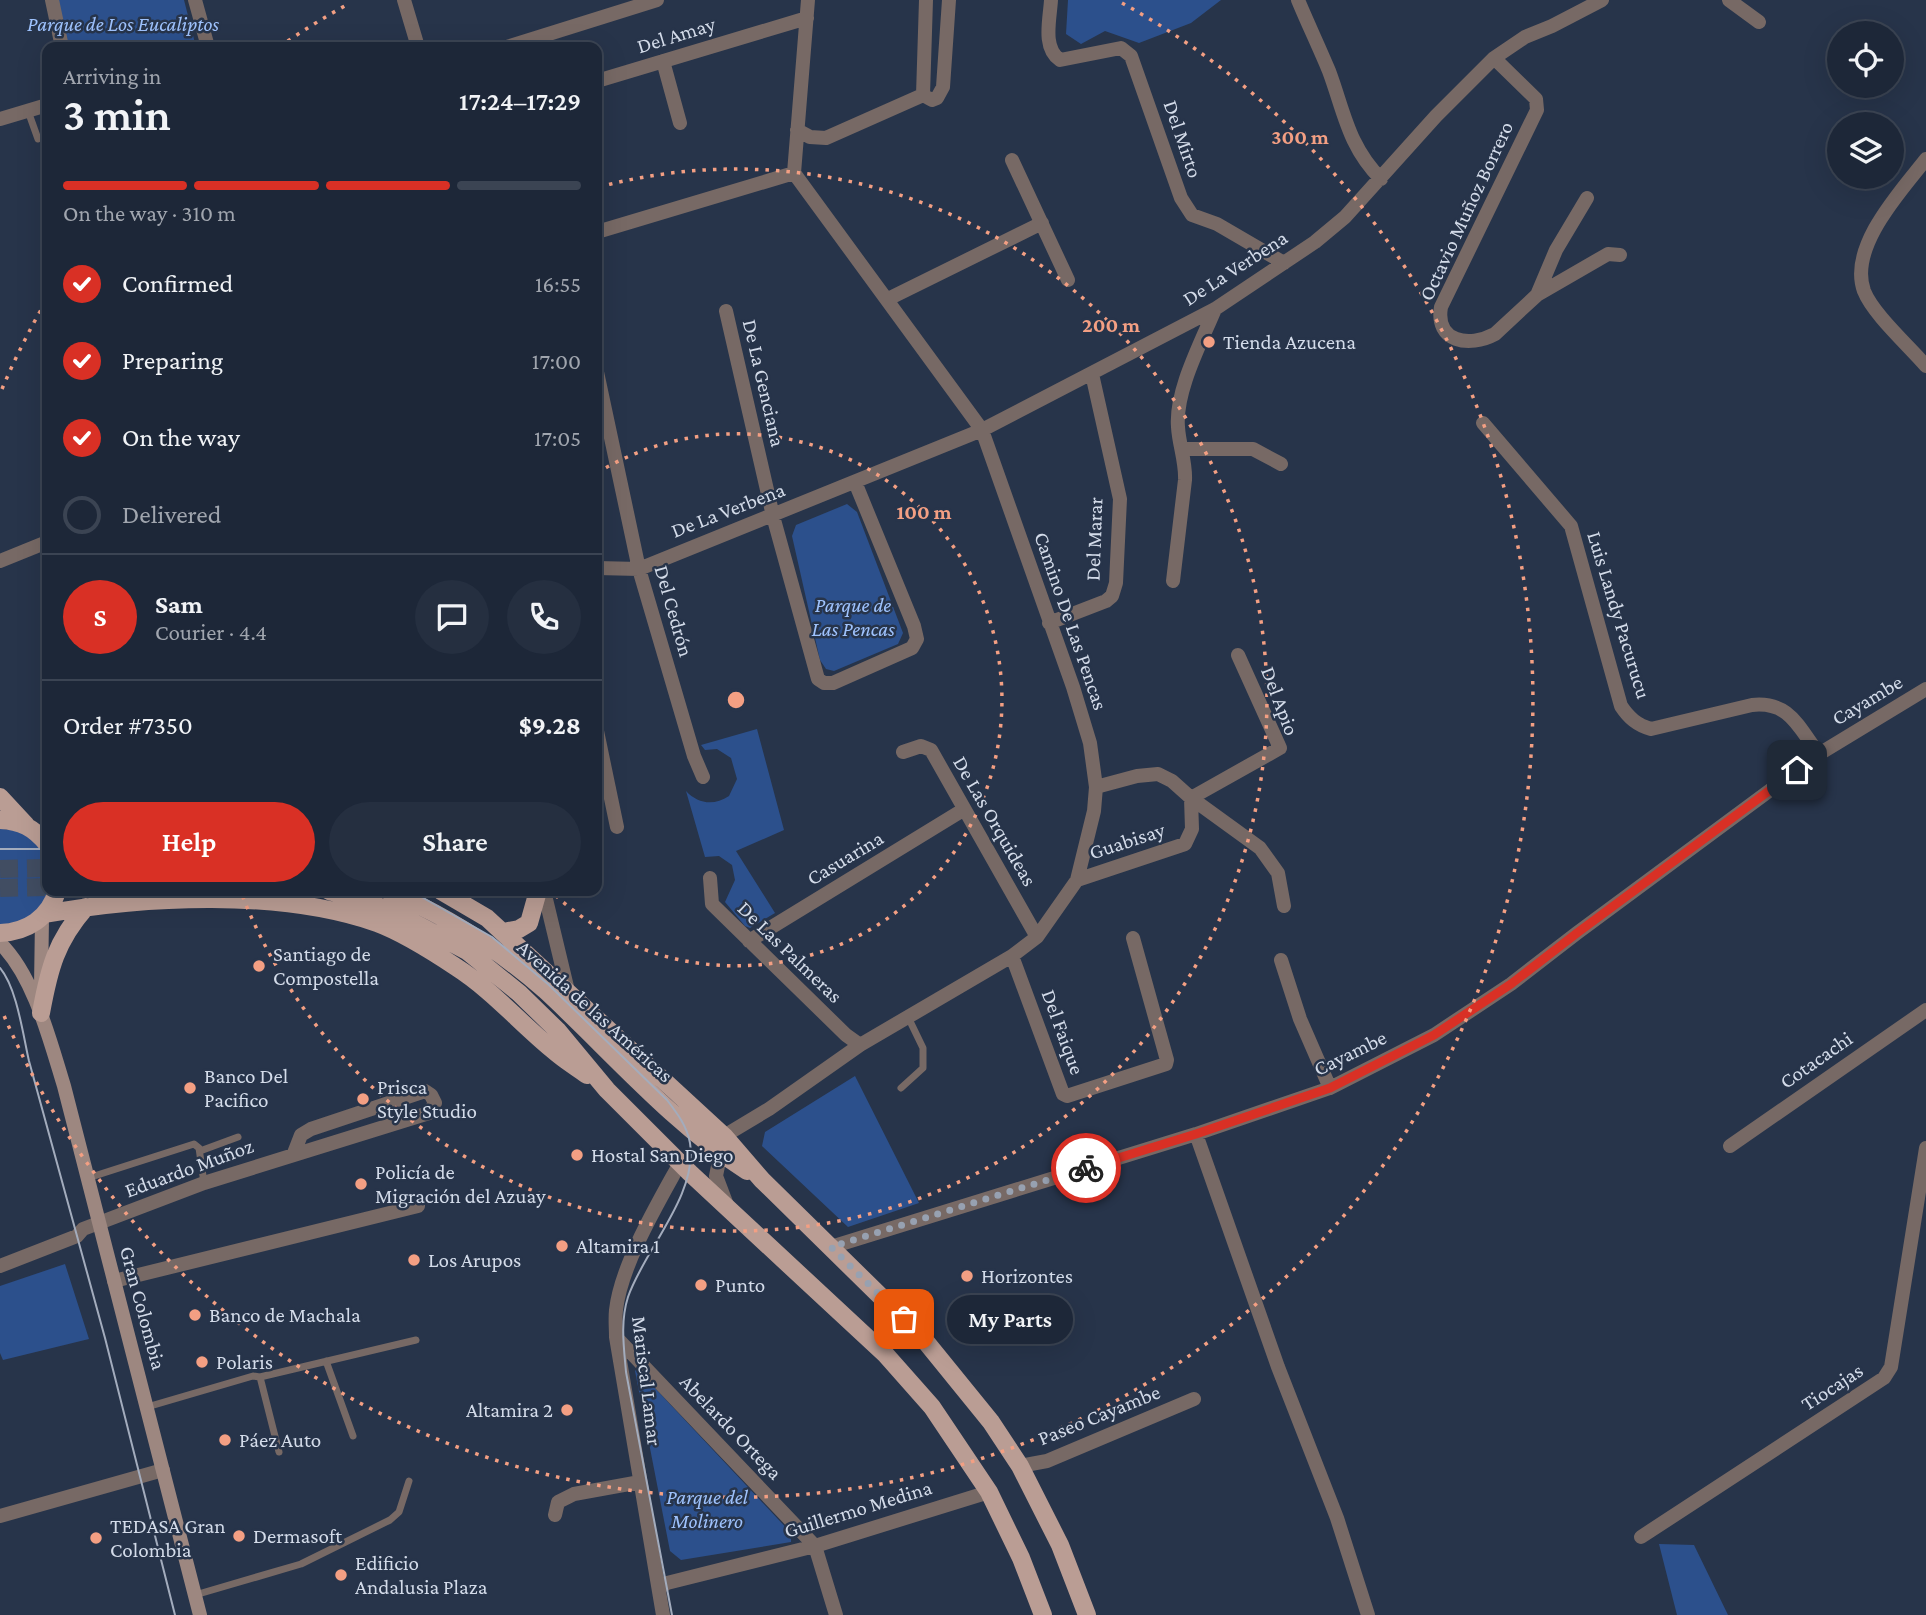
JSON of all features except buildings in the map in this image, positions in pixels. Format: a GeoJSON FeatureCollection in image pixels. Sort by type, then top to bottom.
{"type":"FeatureCollection","features":[{"type":"Feature","properties":{"kind":"main road"},"geometry":{"type":"LineString","coordinates":[[0,797],[39,834]]}},
{"type":"Feature","properties":{"kind":"main road"},"geometry":{"type":"LineString","coordinates":[[0,820],[39,834]]}},
{"type":"Feature","properties":{"kind":"main road"},"geometry":{"type":"LineString","coordinates":[[43,916],[54,896]]}},
{"type":"Feature","properties":{"kind":"main road","name":"Avenida de las Américas"},"geometry":{"type":"LineString","coordinates":[[348,896],[401,916],[467,951],[519,993],[558,1031],[607,1090],[680,1163],[887,1355],[932,1407],[989,1492],[1021,1558],[1043,1615]]}},
{"type":"Feature","properties":{"kind":"main road","name":"Avenida de las Américas"},"geometry":{"type":"LineString","coordinates":[[400,896],[471,933],[544,989],[720,1154],[762,1180]]}},
{"type":"Feature","properties":{"kind":"main road","name":"Avenida de las Américas"},"geometry":{"type":"LineString","coordinates":[[450,896],[487,918],[724,1136],[762,1180],[922,1337],[983,1412],[1020,1466],[1060,1545],[1087,1615]]}},
{"type":"Feature","properties":{"kind":"main road"},"geometry":{"type":"LineString","coordinates":[[503,932],[519,929],[528,923],[536,896]]}},
{"type":"Feature","properties":{"kind":"main road","name":"Avenida de las Américas"},"geometry":{"type":"LineString","coordinates":[[0,933],[29,927],[43,916],[86,907],[177,901],[252,900],[314,906],[379,924],[458,968],[497,998],[553,1051],[607,1090]]}},
{"type":"Feature","properties":{"kind":"main road"},"geometry":{"type":"LineString","coordinates":[[41,1013],[57,948],[69,926],[86,907]]}},
{"type":"Feature","properties":{"kind":"main road","name":"Gran Colombia"},"geometry":{"type":"LineString","coordinates":[[41,1013],[43,916]]}},
{"type":"Feature","properties":{"kind":"main road","name":"Gran Colombia"},"geometry":{"type":"LineString","coordinates":[[0,943],[13,959],[41,1013],[64,1086],[200,1615]]}},
{"type":"Feature","properties":{"kind":"main road"},"geometry":{"type":"LineString","coordinates":[[681,1119],[703,1132],[718,1137],[724,1136]]}},
{"type":"Feature","properties":{"kind":"street"},"geometry":{"type":"LineString","coordinates":[[52,0],[61,42]]}},
{"type":"Feature","properties":{"kind":"street"},"geometry":{"type":"LineString","coordinates":[[195,0],[207,42]]}},
{"type":"Feature","properties":{"kind":"street"},"geometry":{"type":"LineString","coordinates":[[404,0],[416,42]]}},
{"type":"Feature","properties":{"kind":"street"},"geometry":{"type":"LineString","coordinates":[[524,42],[657,0]]}},
{"type":"Feature","properties":{"kind":"street"},"geometry":{"type":"LineString","coordinates":[[602,230],[793,173],[808,0]]}},
{"type":"Feature","properties":{"kind":"street"},"geometry":{"type":"LineString","coordinates":[[923,95],[926,0]]}},
{"type":"Feature","properties":{"kind":"street"},"geometry":{"type":"LineString","coordinates":[[923,95],[932,100],[937,98],[943,87],[949,0]]}},
{"type":"Feature","properties":{"kind":"street","name":"Del Mirto"},"geometry":{"type":"LineString","coordinates":[[1051,0],[1049,44],[1053,55],[1060,60],[1121,48],[1134,61],[1181,198],[1189,212],[1204,221],[1217,224],[1284,263]]}},
{"type":"Feature","properties":{"kind":"street"},"geometry":{"type":"LineString","coordinates":[[1298,0],[1330,73],[1347,130],[1381,179]]}},
{"type":"Feature","properties":{"kind":"street","name":"De La Verbena"},"geometry":{"type":"LineString","coordinates":[[602,568],[639,569],[982,430],[1215,309],[1284,263],[1345,217],[1436,116],[1494,58],[1525,37],[1602,0]]}},
{"type":"Feature","properties":{"kind":"street"},"geometry":{"type":"LineString","coordinates":[[1728,0],[1759,22]]}},
{"type":"Feature","properties":{"kind":"street","name":"Del Amay"},"geometry":{"type":"LineString","coordinates":[[602,79],[807,18]]}},
{"type":"Feature","properties":{"kind":"street","name":"Octavio Muñoz Borrero"},"geometry":{"type":"LineString","coordinates":[[1494,58],[1536,99],[1538,110],[1441,307],[1439,318],[1444,328],[1453,337],[1463,341],[1480,341],[1495,334],[1537,295],[1608,254],[1620,255]]}},
{"type":"Feature","properties":{"kind":"street"},"geometry":{"type":"LineString","coordinates":[[663,61],[680,123]]}},
{"type":"Feature","properties":{"kind":"street"},"geometry":{"type":"LineString","coordinates":[[797,130],[810,137],[825,138],[923,95]]}},
{"type":"Feature","properties":{"kind":"street"},"geometry":{"type":"LineString","coordinates":[[0,119],[42,107]]}},
{"type":"Feature","properties":{"kind":"street"},"geometry":{"type":"LineString","coordinates":[[1926,159],[1874,229],[1866,248],[1861,278],[1874,307],[1926,366]]}},
{"type":"Feature","properties":{"kind":"street"},"geometry":{"type":"LineString","coordinates":[[1012,160],[1068,280]]}},
{"type":"Feature","properties":{"kind":"street","name":"Camino De Las Pencas"},"geometry":{"type":"LineString","coordinates":[[724,1136],[769,1109],[860,1045],[1012,956],[1037,937],[1077,880],[1092,826],[1096,788],[1090,743],[1073,687],[982,430],[793,173]]}},
{"type":"Feature","properties":{"kind":"street","name":"Octavio Muñoz Borrero"},"geometry":{"type":"LineString","coordinates":[[1537,295],[1556,250],[1587,198]]}},
{"type":"Feature","properties":{"kind":"street"},"geometry":{"type":"LineString","coordinates":[[888,299],[1042,223]]}},
{"type":"Feature","properties":{"kind":"street"},"geometry":{"type":"LineString","coordinates":[[1173,582],[1185,480],[1178,428],[1178,403],[1215,309]]}},
{"type":"Feature","properties":{"kind":"street","name":"De La Genciana"},"geometry":{"type":"LineString","coordinates":[[726,311],[773,516],[818,679],[824,683],[833,682],[912,648],[917,639],[855,482]]}},
{"type":"Feature","properties":{"kind":"street","name":"Del Marar"},"geometry":{"type":"LineString","coordinates":[[1049,622],[1106,601],[1112,596],[1116,583],[1119,499],[1092,374]]}},
{"type":"Feature","properties":{"kind":"street","name":"Del Cedrón"},"geometry":{"type":"LineString","coordinates":[[602,395],[639,569],[694,756],[703,778]]}},
{"type":"Feature","properties":{"kind":"street","name":"Luis Landy Pacurucu"},"geometry":{"type":"LineString","coordinates":[[1483,423],[1571,526],[1621,706],[1629,717],[1641,726],[1651,729],[1752,705],[1778,706],[1791,717],[1819,754]]}},
{"type":"Feature","properties":{"kind":"street"},"geometry":{"type":"LineString","coordinates":[[1182,449],[1253,449],[1281,464]]}},
{"type":"Feature","properties":{"kind":"street"},"geometry":{"type":"LineString","coordinates":[[0,561],[42,544]]}},
{"type":"Feature","properties":{"kind":"street","name":"Del Apio"},"geometry":{"type":"LineString","coordinates":[[1191,798],[1280,748],[1238,655]]}},
{"type":"Feature","properties":{"kind":"street","name":"Cayambe"},"geometry":{"type":"LineString","coordinates":[[831,1247],[1196,1134],[1330,1088],[1434,1035],[1511,984],[1819,754],[1926,689]]}},
{"type":"Feature","properties":{"kind":"street","name":"De Las Orquideas"},"geometry":{"type":"LineString","coordinates":[[903,752],[921,746],[931,750],[1037,937]]}},
{"type":"Feature","properties":{"kind":"street"},"geometry":{"type":"LineString","coordinates":[[602,755],[617,827]]}},
{"type":"Feature","properties":{"kind":"street"},"geometry":{"type":"LineString","coordinates":[[1096,788],[1137,776],[1158,774],[1172,781],[1260,848],[1271,860],[1278,873],[1284,906]]}},
{"type":"Feature","properties":{"kind":"street","name":"Guabisay"},"geometry":{"type":"LineString","coordinates":[[1077,880],[1185,844],[1192,829],[1191,798]]}},
{"type":"Feature","properties":{"kind":"street","name":"Casuarina"},"geometry":{"type":"LineString","coordinates":[[749,941],[963,810]]}},
{"type":"Feature","properties":{"kind":"street","name":"De Las Palmeras"},"geometry":{"type":"LineString","coordinates":[[710,878],[712,904],[846,1035],[860,1045]]}},
{"type":"Feature","properties":{"kind":"street"},"geometry":{"type":"LineString","coordinates":[[545,896],[568,991]]}},
{"type":"Feature","properties":{"kind":"street","name":"Del Faique"},"geometry":{"type":"LineString","coordinates":[[1012,956],[1063,1094],[1067,1096],[1166,1064],[1133,938]]}},
{"type":"Feature","properties":{"kind":"street"},"geometry":{"type":"LineString","coordinates":[[1281,960],[1300,1019],[1330,1088]]}},
{"type":"Feature","properties":{"kind":"street","name":"Cotacachi"},"geometry":{"type":"LineString","coordinates":[[1730,1146],[1926,1010]]}},
{"type":"Feature","properties":{"kind":"street","name":"Eduardo Muñoz"},"geometry":{"type":"LineString","coordinates":[[0,1266],[77,1236],[83,1229],[204,1183],[294,1153],[429,1114],[435,1103],[425,1091],[311,1129],[301,1135],[294,1153]]}},
{"type":"Feature","properties":{"kind":"street"},"geometry":{"type":"LineString","coordinates":[[1196,1134],[1278,1367],[1337,1518],[1368,1615]]}},
{"type":"Feature","properties":{"kind":"street"},"geometry":{"type":"LineString","coordinates":[[724,1136],[716,1176],[728,1208]]}},
{"type":"Feature","properties":{"kind":"street","name":"Tiocajas"},"geometry":{"type":"LineString","coordinates":[[1641,1537],[1884,1378],[1891,1367],[1926,1148]]}},
{"type":"Feature","properties":{"kind":"street","name":"Mariscal Lamar"},"geometry":{"type":"LineString","coordinates":[[663,1615],[617,1337],[616,1309],[626,1275],[659,1201],[680,1163]]}},
{"type":"Feature","properties":{"kind":"street"},"geometry":{"type":"LineString","coordinates":[[114,1280],[418,1206]]}},
{"type":"Feature","properties":{"kind":"street","name":"Abelardo Ortega"},"geometry":{"type":"LineString","coordinates":[[617,1337],[815,1546]]}},
{"type":"Feature","properties":{"kind":"street","name":"Paseo Cayambe"},"geometry":{"type":"LineString","coordinates":[[1020,1466],[1047,1461],[1194,1399]]}},
{"type":"Feature","properties":{"kind":"street"},"geometry":{"type":"LineString","coordinates":[[0,1516],[163,1470]]}},
{"type":"Feature","properties":{"kind":"street"},"geometry":{"type":"LineString","coordinates":[[555,1515],[558,1502],[574,1494],[640,1482]]}},
{"type":"Feature","properties":{"kind":"street","name":"Guillermo Medina"},"geometry":{"type":"LineString","coordinates":[[659,1588],[667,1583],[815,1546],[989,1492]]}},
{"type":"Feature","properties":{"kind":"street"},"geometry":{"type":"LineString","coordinates":[[815,1546],[836,1615]]}},
{"type":"Feature","properties":{"kind":"lane"},"geometry":{"type":"LineString","coordinates":[[28,111],[38,139]]}},
{"type":"Feature","properties":{"kind":"lane"},"geometry":{"type":"LineString","coordinates":[[901,1088],[923,1068],[923,1048],[908,1017]]}},
{"type":"Feature","properties":{"kind":"lane"},"geometry":{"type":"LineString","coordinates":[[200,1151],[238,1137]]}},
{"type":"Feature","properties":{"kind":"lane"},"geometry":{"type":"LineString","coordinates":[[87,1178],[194,1144],[200,1151],[204,1183]]}},
{"type":"Feature","properties":{"kind":"lane"},"geometry":{"type":"LineString","coordinates":[[147,1407],[253,1377],[416,1340]]}},
{"type":"Feature","properties":{"kind":"lane"},"geometry":{"type":"LineString","coordinates":[[326,1362],[354,1436]]}},
{"type":"Feature","properties":{"kind":"lane"},"geometry":{"type":"LineString","coordinates":[[260,1377],[279,1452]]}},
{"type":"Feature","properties":{"kind":"lane"},"geometry":{"type":"LineString","coordinates":[[195,1595],[301,1564],[390,1520],[399,1512],[408,1481]]}},
{"type":"Feature","properties":{"kind":"green space","name":"Parque de Los Eucaliptos"},"geometry":{"type":"Polygon","coordinates":[[[51,0],[184,0],[195,42],[61,42],[51,0]]]}},
{"type":"Feature","properties":{"kind":"green space"},"geometry":{"type":"Polygon","coordinates":[[[1068,0],[1221,0],[1191,23],[1139,43],[1105,31],[1081,44],[1066,34],[1068,0]]]}},
{"type":"Feature","properties":{"kind":"green space","name":"Parque de Las Pencas"},"geometry":{"type":"Polygon","coordinates":[[[847,504],[857,512],[903,633],[898,644],[834,671],[826,669],[820,660],[792,536],[796,525],[847,504]]]}},
{"type":"Feature","properties":{"kind":"green space"},"geometry":{"type":"Polygon","coordinates":[[[757,729],[784,830],[736,851],[775,913],[750,928],[745,926],[725,902],[735,880],[732,865],[719,856],[705,857],[686,791],[696,799],[706,802],[729,796],[737,779],[731,758],[717,749],[705,750],[701,745],[757,729]]]}},
{"type":"Feature","properties":{"kind":"green space"},"geometry":{"type":"Polygon","coordinates":[[[0,829],[21,833],[42,846],[42,896],[47,896],[31,916],[17,922],[0,924],[0,829]]]}},
{"type":"Feature","properties":{"kind":"green space"},"geometry":{"type":"Polygon","coordinates":[[[855,1076],[919,1203],[848,1227],[762,1146],[765,1132],[855,1076]]]}},
{"type":"Feature","properties":{"kind":"green space"},"geometry":{"type":"Polygon","coordinates":[[[65,1264],[89,1339],[3,1360],[0,1353],[0,1286],[65,1264]]]}},
{"type":"Feature","properties":{"kind":"green space","name":"Parque del Molinero"},"geometry":{"type":"Polygon","coordinates":[[[637,1369],[791,1533],[791,1542],[681,1560],[670,1551],[635,1371],[637,1369]]]}},
{"type":"Feature","properties":{"kind":"green space"},"geometry":{"type":"Polygon","coordinates":[[[1659,1544],[1694,1545],[1728,1615],[1677,1615],[1659,1544]]]}},
{"type":"Feature","properties":{"kind":"tunnel"},"geometry":{"type":"LineString","coordinates":[[0,869],[42,868]]}},
{"type":"Feature","properties":{"kind":"tunnel"},"geometry":{"type":"LineString","coordinates":[[0,888],[42,887]]}},
{"type":"Feature","properties":{"kind":"tram line"},"geometry":{"type":"LineString","coordinates":[[0,849],[42,849]]}},
{"type":"Feature","properties":{"kind":"tram line"},"geometry":{"type":"LineString","coordinates":[[420,896],[492,937],[549,985],[667,1100],[687,1131],[690,1163],[686,1182],[628,1297],[623,1325],[626,1372],[672,1615]]}},
{"type":"Feature","properties":{"kind":"tram line"},"geometry":{"type":"LineString","coordinates":[[0,968],[11,987],[19,1012],[29,1061],[105,1338],[175,1615]]}},
{"type":"Feature","properties":{"kind":"way so far"},"geometry":{"type":"LineString","coordinates":[[904,1319],[831,1247],[1086,1168]]}},
{"type":"Feature","properties":{"kind":"place","name":"Tienda Azucena"},"geometry":{"type":"Point","coordinates":[1209,342]}},
{"type":"Feature","properties":{"kind":"place","name":"Santiago de Compostella"},"geometry":{"type":"Point","coordinates":[259,966]}},
{"type":"Feature","properties":{"kind":"place","name":"Banco Del Pacifico"},"geometry":{"type":"Point","coordinates":[190,1088]}},
{"type":"Feature","properties":{"kind":"place","name":"Prisca Style Studio"},"geometry":{"type":"Point","coordinates":[363,1099]}},
{"type":"Feature","properties":{"kind":"place","name":"Hostal San Diego"},"geometry":{"type":"Point","coordinates":[577,1155]}},
{"type":"Feature","properties":{"kind":"place","name":"Policía de Migración del Azuay"},"geometry":{"type":"Point","coordinates":[361,1184]}},
{"type":"Feature","properties":{"kind":"place","name":"Altamira 1"},"geometry":{"type":"Point","coordinates":[562,1246]}},
{"type":"Feature","properties":{"kind":"place","name":"Los Arupos"},"geometry":{"type":"Point","coordinates":[414,1260]}},
{"type":"Feature","properties":{"kind":"place","name":"Horizontes"},"geometry":{"type":"Point","coordinates":[967,1276]}},
{"type":"Feature","properties":{"kind":"place","name":"Punto"},"geometry":{"type":"Point","coordinates":[701,1285]}},
{"type":"Feature","properties":{"kind":"place","name":"Banco de Machala"},"geometry":{"type":"Point","coordinates":[195,1315]}},
{"type":"Feature","properties":{"kind":"place","name":"My Parts"},"geometry":{"type":"Point","coordinates":[904,1319]}},
{"type":"Feature","properties":{"kind":"place","name":"Polaris"},"geometry":{"type":"Point","coordinates":[202,1362]}},
{"type":"Feature","properties":{"kind":"place","name":"Altamira 2"},"geometry":{"type":"Point","coordinates":[567,1410]}},
{"type":"Feature","properties":{"kind":"place","name":"Páez Auto"},"geometry":{"type":"Point","coordinates":[225,1440]}},
{"type":"Feature","properties":{"kind":"place","name":"Dermasoft"},"geometry":{"type":"Point","coordinates":[239,1536]}},
{"type":"Feature","properties":{"kind":"place","name":"TEDASA Gran Colombia"},"geometry":{"type":"Point","coordinates":[96,1538]}},
{"type":"Feature","properties":{"kind":"place","name":"Edificio Andalusia Plaza"},"geometry":{"type":"Point","coordinates":[341,1575]}},
{"type":"Feature","properties":{"kind":"route"},"geometry":{"type":"LineString","coordinates":[[1086,1168],[1330,1088],[1434,1035],[1511,984],[1797,770]]}}]}
